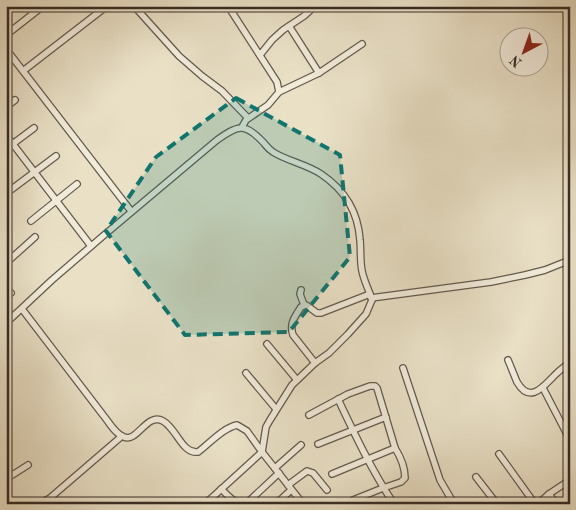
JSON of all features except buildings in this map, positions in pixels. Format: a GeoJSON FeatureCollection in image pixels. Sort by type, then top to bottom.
{"type":"FeatureCollection","features":[{"type":"Feature","properties":{"kind":"street"},"geometry":{"type":"LineString","coordinates":[[6,35],[43,6]]}},
{"type":"Feature","properties":{"kind":"street"},"geometry":{"type":"LineString","coordinates":[[23,71],[107,6]]}},
{"type":"Feature","properties":{"kind":"street"},"geometry":{"type":"LineString","coordinates":[[134,6],[188,65],[222,91],[248,118]]}},
{"type":"Feature","properties":{"kind":"street"},"geometry":{"type":"LineString","coordinates":[[228,6],[277,82],[279,92]]}},
{"type":"Feature","properties":{"kind":"street"},"geometry":{"type":"LineString","coordinates":[[260,55],[272,40],[315,6]]}},
{"type":"Feature","properties":{"kind":"street"},"geometry":{"type":"LineString","coordinates":[[289,26],[319,73]]}},
{"type":"Feature","properties":{"kind":"street"},"geometry":{"type":"LineString","coordinates":[[242,127],[248,118],[268,105],[279,92],[319,73],[362,44]]}},
{"type":"Feature","properties":{"kind":"street"},"geometry":{"type":"LineString","coordinates":[[6,48],[131,211]]}},
{"type":"Feature","properties":{"kind":"street"},"geometry":{"type":"LineString","coordinates":[[6,107],[15,100]]}},
{"type":"Feature","properties":{"kind":"street"},"geometry":{"type":"LineString","coordinates":[[6,323],[131,211],[225,133],[242,127],[251,130],[279,156],[301,164],[332,182],[345,195],[352,206],[360,238],[362,269],[365,283],[371,296],[370,307],[366,314],[329,354],[315,363],[292,385],[266,427],[262,452],[205,504]]}},
{"type":"Feature","properties":{"kind":"street"},"geometry":{"type":"LineString","coordinates":[[6,149],[34,128]]}},
{"type":"Feature","properties":{"kind":"street"},"geometry":{"type":"LineString","coordinates":[[6,135],[91,246]]}},
{"type":"Feature","properties":{"kind":"street"},"geometry":{"type":"LineString","coordinates":[[8,192],[56,156]]}},
{"type":"Feature","properties":{"kind":"street"},"geometry":{"type":"LineString","coordinates":[[31,221],[77,184]]}},
{"type":"Feature","properties":{"kind":"street"},"geometry":{"type":"LineString","coordinates":[[6,263],[34,237]]}},
{"type":"Feature","properties":{"kind":"street"},"geometry":{"type":"LineString","coordinates":[[301,290],[300,294],[304,305],[317,313],[321,313],[371,296],[491,282],[545,270],[570,260]]}},
{"type":"Feature","properties":{"kind":"street"},"geometry":{"type":"LineString","coordinates":[[304,305],[295,315],[291,331],[315,363]]}},
{"type":"Feature","properties":{"kind":"street"},"geometry":{"type":"LineString","coordinates":[[22,309],[119,434],[127,438],[158,419],[171,428],[186,448],[193,453],[198,452],[227,429],[238,425],[247,432],[303,504]]}},
{"type":"Feature","properties":{"kind":"street"},"geometry":{"type":"LineString","coordinates":[[267,344],[297,380]]}},
{"type":"Feature","properties":{"kind":"street"},"geometry":{"type":"LineString","coordinates":[[508,360],[518,382],[523,390],[528,393],[534,393],[543,388],[570,362]]}},
{"type":"Feature","properties":{"kind":"street"},"geometry":{"type":"LineString","coordinates":[[403,368],[440,480],[454,504]]}},
{"type":"Feature","properties":{"kind":"street"},"geometry":{"type":"LineString","coordinates":[[246,373],[276,409]]}},
{"type":"Feature","properties":{"kind":"street"},"geometry":{"type":"LineString","coordinates":[[309,414],[338,399],[370,386],[377,388],[405,478],[401,482],[354,500]]}},
{"type":"Feature","properties":{"kind":"street"},"geometry":{"type":"LineString","coordinates":[[543,388],[570,440]]}},
{"type":"Feature","properties":{"kind":"street"},"geometry":{"type":"LineString","coordinates":[[338,399],[367,460],[394,504]]}},
{"type":"Feature","properties":{"kind":"street"},"geometry":{"type":"LineString","coordinates":[[318,444],[386,417]]}},
{"type":"Feature","properties":{"kind":"street"},"geometry":{"type":"LineString","coordinates":[[40,504],[50,498],[122,436]]}},
{"type":"Feature","properties":{"kind":"street"},"geometry":{"type":"LineString","coordinates":[[221,489],[235,502],[248,502],[301,445]]}},
{"type":"Feature","properties":{"kind":"street"},"geometry":{"type":"LineString","coordinates":[[332,474],[395,448]]}},
{"type":"Feature","properties":{"kind":"street"},"geometry":{"type":"LineString","coordinates":[[500,454],[536,504],[570,480]]}},
{"type":"Feature","properties":{"kind":"street"},"geometry":{"type":"LineString","coordinates":[[6,479],[28,465]]}},
{"type":"Feature","properties":{"kind":"street"},"geometry":{"type":"LineString","coordinates":[[276,504],[308,470],[313,473],[327,490]]}},
{"type":"Feature","properties":{"kind":"street"},"geometry":{"type":"LineString","coordinates":[[476,477],[497,504]]}},
{"type":"Feature","properties":{"kind":"street"},"geometry":{"type":"LineString","coordinates":[[549,494],[556,504]]}},
{"type":"Feature","properties":{"kind":"highlighted area"},"geometry":{"type":"Polygon","coordinates":[[[236,98],[340,155],[350,257],[289,332],[185,335],[106,231],[156,157],[236,98]]]}}]}
